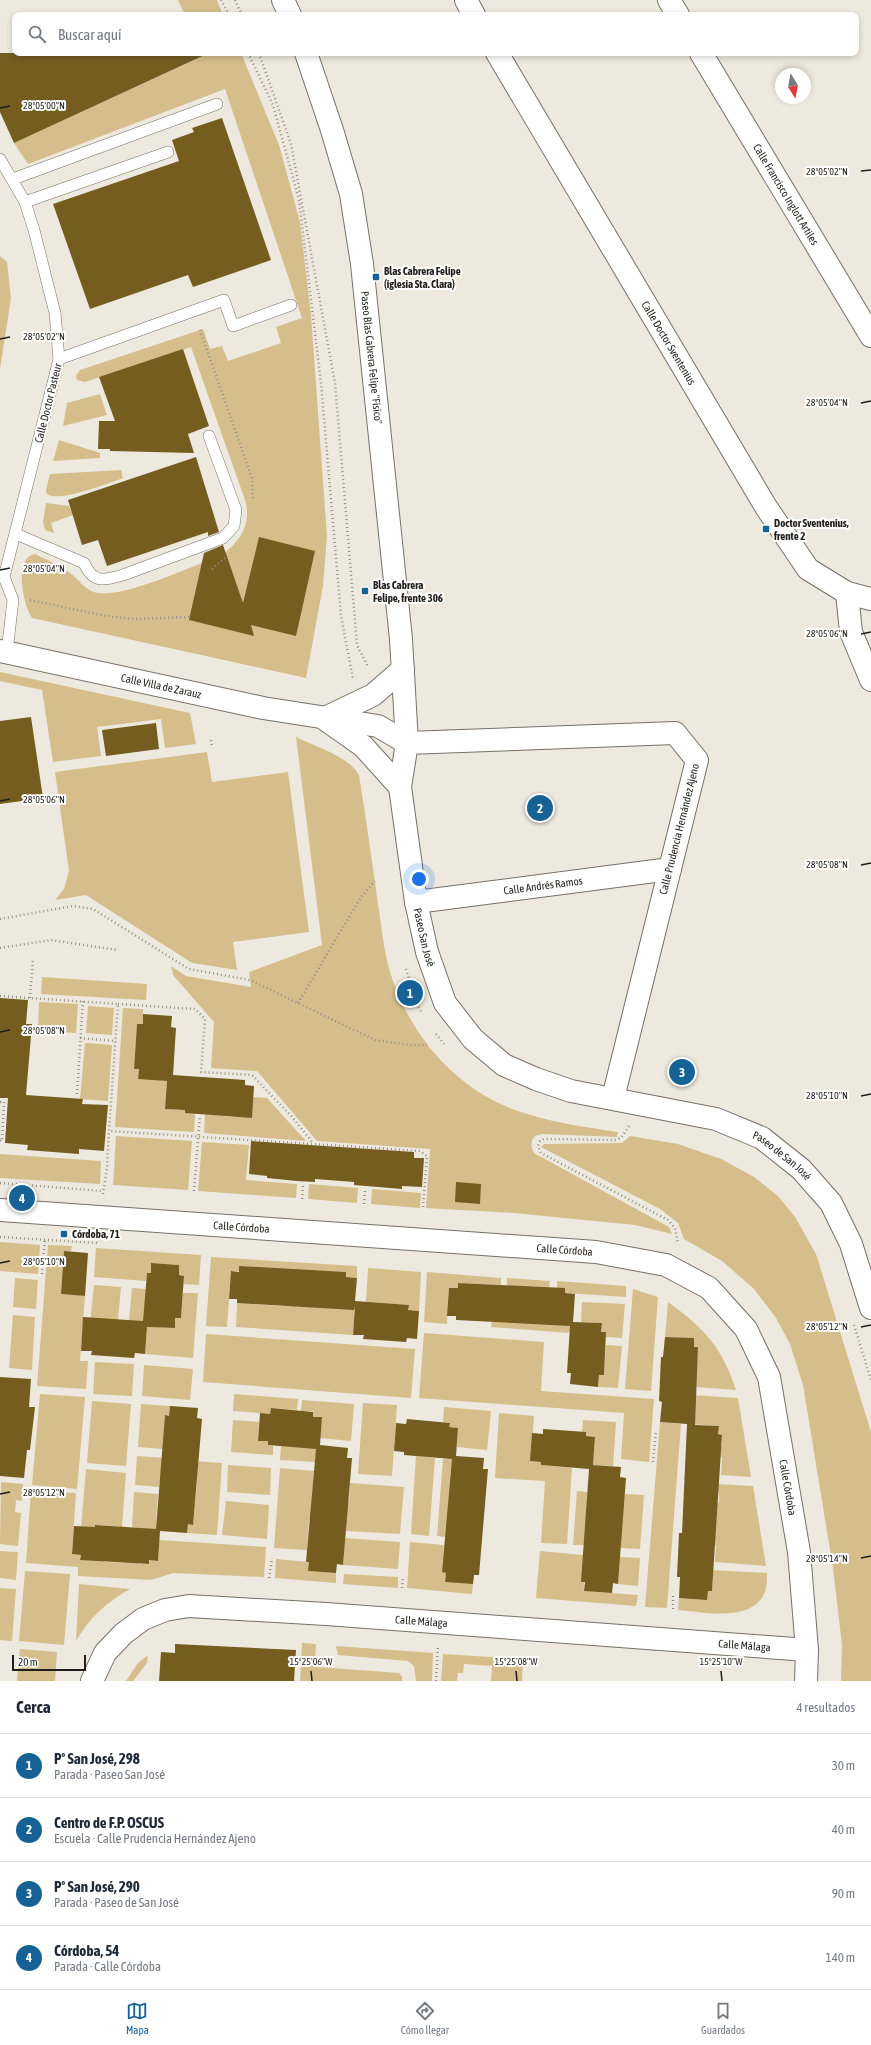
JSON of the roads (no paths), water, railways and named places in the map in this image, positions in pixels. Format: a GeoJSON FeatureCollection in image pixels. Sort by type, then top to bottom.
{"type":"FeatureCollection","features":[{"type":"Feature","properties":{"kind":"street"},"geometry":{"type":"LineString","coordinates":[[283,0],[289,12]]}},
{"type":"Feature","properties":{"kind":"street"},"geometry":{"type":"LineString","coordinates":[[466,0],[472,12]]}},
{"type":"Feature","properties":{"kind":"street"},"geometry":{"type":"LineString","coordinates":[[668,0],[676,12]]}},
{"type":"Feature","properties":{"kind":"street","name":"Paseo Blas Cabrera Felipe \"Físico\""},"geometry":{"type":"LineString","coordinates":[[307,56],[332,130],[351,194],[362,264],[403,669]]}},
{"type":"Feature","properties":{"kind":"street","name":"Calle Doctor Sventenius"},"geometry":{"type":"LineString","coordinates":[[499,56],[766,507],[808,569],[847,593],[871,599]]}},
{"type":"Feature","properties":{"kind":"street","name":"Calle Francisco Inglott Artiles"},"geometry":{"type":"LineString","coordinates":[[702,56],[871,336]]}},
{"type":"Feature","properties":{"kind":"street"},"geometry":{"type":"LineString","coordinates":[[847,593],[851,632],[871,680]]}},
{"type":"Feature","properties":{"kind":"street","name":"Calle Villa de Zarauz"},"geometry":{"type":"LineString","coordinates":[[4,652],[263,708],[378,726],[407,743]]}},
{"type":"Feature","properties":{"kind":"street"},"geometry":{"type":"LineString","coordinates":[[324,718],[373,695],[403,669]]}},
{"type":"Feature","properties":{"kind":"street","name":"Paseo San José"},"geometry":{"type":"LineString","coordinates":[[403,669],[407,710],[407,743],[400,787],[416,902],[428,952],[446,1003],[473,1039],[504,1065],[536,1079],[571,1091],[613,1098]]}},
{"type":"Feature","properties":{"kind":"street","name":"Calle Villa de Zarauz"},"geometry":{"type":"LineString","coordinates":[[324,718],[363,746],[400,787]]}},
{"type":"Feature","properties":{"kind":"street","name":"Calle Prudencia Hernández Ajeno"},"geometry":{"type":"LineString","coordinates":[[407,743],[675,733],[697,760],[613,1098]]}},
{"type":"Feature","properties":{"kind":"street","name":"Calle Andrés Ramos"},"geometry":{"type":"LineString","coordinates":[[416,902],[670,869]]}},
{"type":"Feature","properties":{"kind":"street","name":"Paseo de San José"},"geometry":{"type":"LineString","coordinates":[[613,1098],[716,1119],[762,1138],[801,1169],[831,1203],[851,1244],[871,1308]]}},
{"type":"Feature","properties":{"kind":"street","name":"Calle Córdoba"},"geometry":{"type":"LineString","coordinates":[[0,1210],[596,1252],[666,1265],[709,1288],[746,1329],[769,1377],[799,1552],[807,1650],[806,1677]]}},
{"type":"Feature","properties":{"kind":"street","name":"Calle Málaga"},"geometry":{"type":"LineString","coordinates":[[92,1681],[105,1653],[123,1634],[143,1618],[165,1610],[189,1606],[807,1650]]}},
{"type":"Feature","properties":{"kind":"street","name":"Calle Málaga"},"geometry":{"type":"LineString","coordinates":[[783,1648],[796,1641],[805,1627]]}},
{"type":"Feature","properties":{"kind":"street","name":"Calle Málaga"},"geometry":{"type":"LineString","coordinates":[[783,1648],[792,1655],[806,1677]]}},
{"type":"Feature","properties":{"kind":"lane"},"geometry":{"type":"LineString","coordinates":[[13,179],[217,104]]}},
{"type":"Feature","properties":{"kind":"lane"},"geometry":{"type":"LineString","coordinates":[[25,202],[168,152]]}},
{"type":"Feature","properties":{"kind":"lane","name":"Calle Doctor Pasteur"},"geometry":{"type":"LineString","coordinates":[[0,159],[25,202],[34,230],[55,313],[59,359],[16,534],[2,579],[13,600],[4,652]]}},
{"type":"Feature","properties":{"kind":"lane"},"geometry":{"type":"LineString","coordinates":[[59,359],[224,300],[233,326],[291,305]]}},
{"type":"Feature","properties":{"kind":"lane"},"geometry":{"type":"LineString","coordinates":[[16,534],[84,563],[89,574],[99,580],[123,576],[224,538],[234,526],[236,510],[209,436]]}},
{"type":"Feature","properties":{"kind":"place","name":"Blas Cabrera Felipe (iglesia Sta. Clara)"},"geometry":{"type":"Point","coordinates":[376,277]}},
{"type":"Feature","properties":{"kind":"place","name":"Doctor Sventenius, frente 2"},"geometry":{"type":"Point","coordinates":[766,529]}},
{"type":"Feature","properties":{"kind":"place","name":"Blas Cabrera Felipe, frente 306"},"geometry":{"type":"Point","coordinates":[365,591]}},
{"type":"Feature","properties":{"kind":"place","name":"Centro de F.P. OSCUS"},"geometry":{"type":"Point","coordinates":[540,808]}},
{"type":"Feature","properties":{"kind":"place","name":"Pº San José, 298"},"geometry":{"type":"Point","coordinates":[410,993]}},
{"type":"Feature","properties":{"kind":"place","name":"Pº San José, 290"},"geometry":{"type":"Point","coordinates":[682,1072]}},
{"type":"Feature","properties":{"kind":"place","name":"Córdoba, 54"},"geometry":{"type":"Point","coordinates":[22,1198]}},
{"type":"Feature","properties":{"kind":"place","name":"Córdoba, 71"},"geometry":{"type":"Point","coordinates":[64,1234]}}]}
